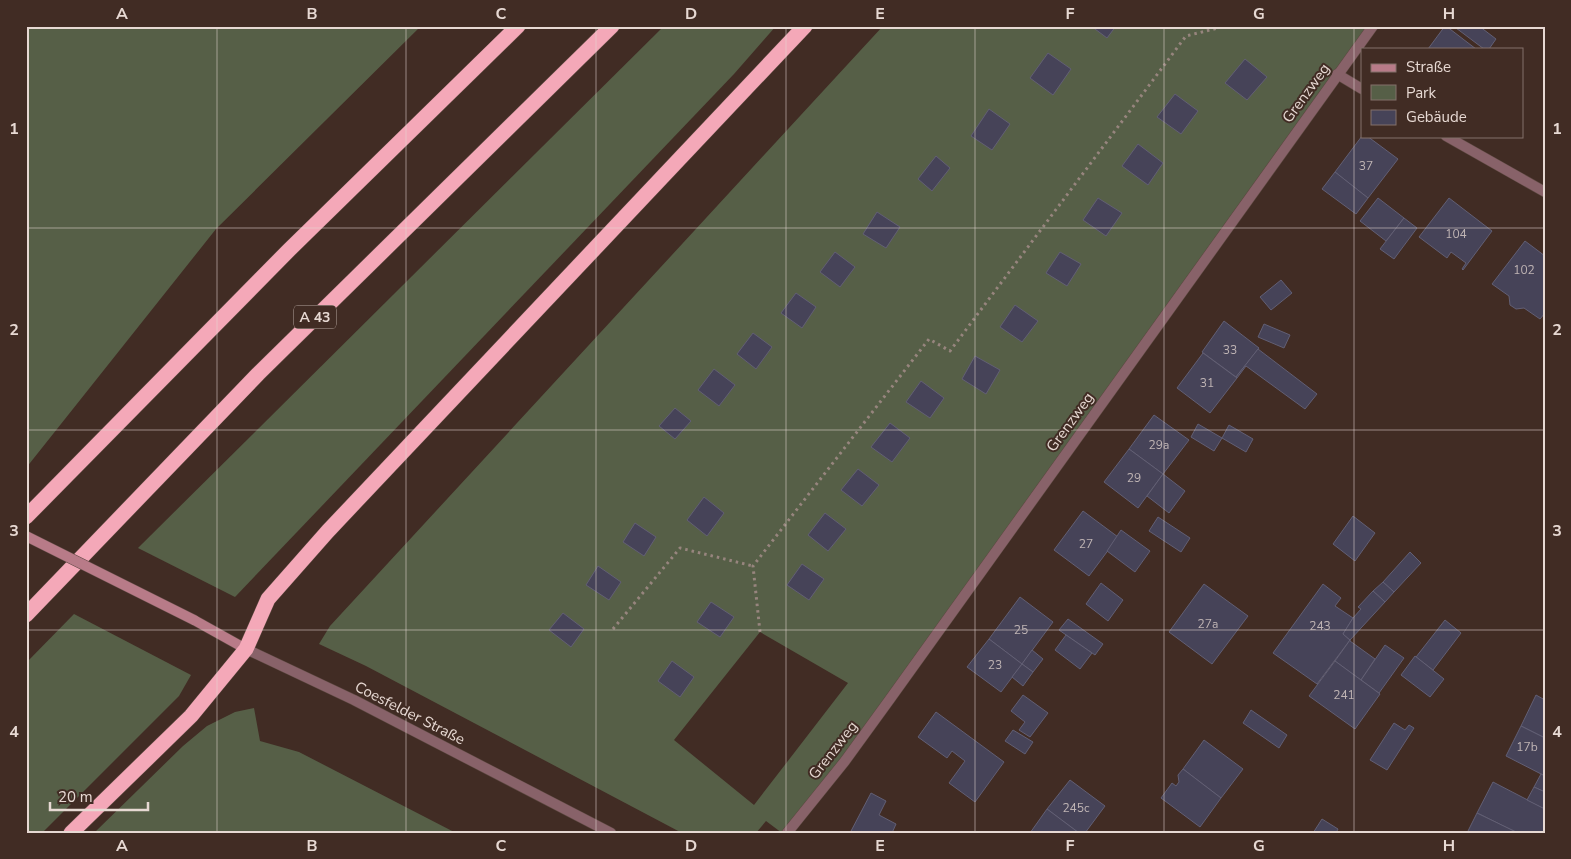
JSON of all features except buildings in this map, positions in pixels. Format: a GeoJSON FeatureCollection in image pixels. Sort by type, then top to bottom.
{"type":"FeatureCollection","features":[{"type":"Feature","properties":{"kind":"highway"},"geometry":{"type":"LineString","coordinates":[[26,518],[288,250],[518,26]]}},
{"type":"Feature","properties":{"kind":"highway","name":"A 43"},"geometry":{"type":"LineString","coordinates":[[26,616],[258,374],[612,26]]}},
{"type":"Feature","properties":{"kind":"highway"},"geometry":{"type":"LineString","coordinates":[[71,833],[191,716],[246,649],[268,599],[328,531],[805,26]]}},
{"type":"Feature","properties":{"kind":"main road","name":"Coesfelder Straße"},"geometry":{"type":"LineString","coordinates":[[26,536],[194,620],[246,649]]}},
{"type":"Feature","properties":{"kind":"street","name":"Grenzweg"},"geometry":{"type":"LineString","coordinates":[[787,833],[845,760],[896,691],[1373,26]]}},
{"type":"Feature","properties":{"kind":"street"},"geometry":{"type":"LineString","coordinates":[[1337,74],[1361,88]]}},
{"type":"Feature","properties":{"kind":"street"},"geometry":{"type":"LineString","coordinates":[[1450,138],[1545,192]]}},
{"type":"Feature","properties":{"kind":"street","name":"Coesfelder Straße"},"geometry":{"type":"LineString","coordinates":[[246,649],[354,700],[611,833]]}},
{"type":"Feature","properties":{"kind":"path"},"geometry":{"type":"LineString","coordinates":[[760,632],[753,566],[929,340],[950,351],[1186,36],[1226,26]]}},
{"type":"Feature","properties":{"kind":"path"},"geometry":{"type":"LineString","coordinates":[[613,629],[680,548],[753,566]]}},
{"type":"Feature","properties":{"kind":"green space"},"geometry":{"type":"Polygon","coordinates":[[[26,26],[421,26],[216,229],[26,468],[26,26]]]}},
{"type":"Feature","properties":{"kind":"green space"},"geometry":{"type":"Polygon","coordinates":[[[664,26],[776,26],[734,74],[235,597],[138,548],[664,26]]]}},
{"type":"Feature","properties":{"kind":"green space"},"geometry":{"type":"Polygon","coordinates":[[[883,26],[1373,26],[787,833],[782,833],[766,821],[756,833],[682,833],[366,666],[319,644],[330,626],[883,26]],[[760,632],[674,740],[754,805],[848,683],[760,632]]]}},
{"type":"Feature","properties":{"kind":"green space"},"geometry":{"type":"Polygon","coordinates":[[[74,614],[191,675],[179,696],[42,833],[26,833],[26,663],[74,614]]]}},
{"type":"Feature","properties":{"kind":"green space"},"geometry":{"type":"Polygon","coordinates":[[[254,708],[260,741],[299,752],[456,833],[94,833],[183,746],[207,726],[235,712],[254,708]]]}}]}
